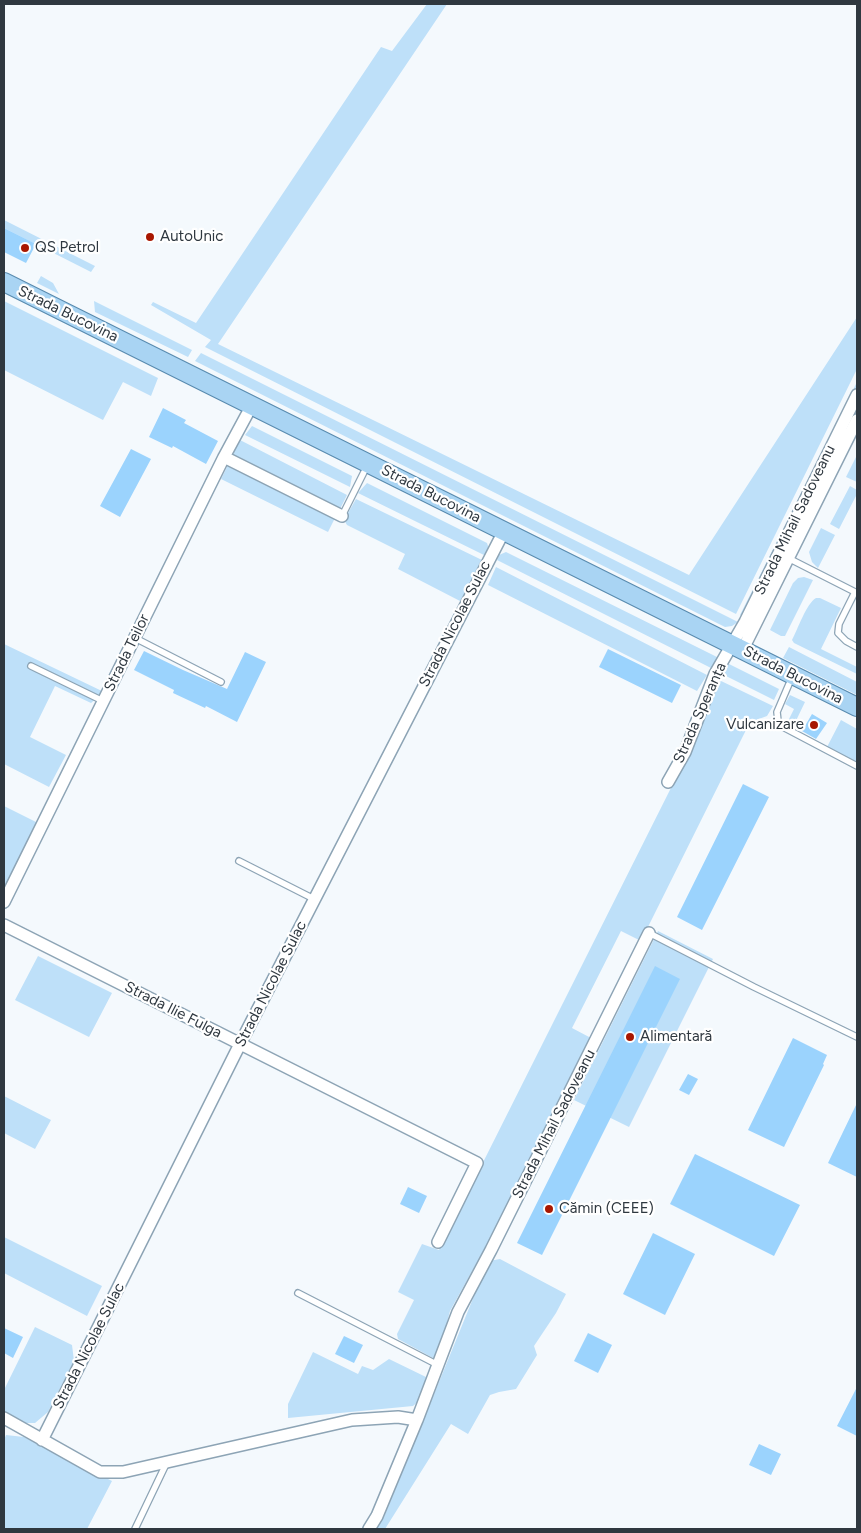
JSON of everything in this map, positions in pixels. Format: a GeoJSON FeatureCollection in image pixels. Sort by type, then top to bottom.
{"type":"FeatureCollection","features":[{"type":"Feature","properties":{"kind":"main road","name":"Strada Bucovina"},"geometry":{"type":"LineString","coordinates":[[4,282],[857,707]]}},
{"type":"Feature","properties":{"kind":"street","name":"Strada Mihail Sadoveanu"},"geometry":{"type":"LineString","coordinates":[[738,647],[783,556],[857,395]]}},
{"type":"Feature","properties":{"kind":"street","name":"Strada Teilor"},"geometry":{"type":"LineString","coordinates":[[4,902],[224,456],[252,405]]}},
{"type":"Feature","properties":{"kind":"street","name":"Strada Mihail Sadoveanu"},"geometry":{"type":"LineString","coordinates":[[783,556],[857,420]]}},
{"type":"Feature","properties":{"kind":"street"},"geometry":{"type":"LineString","coordinates":[[224,456],[342,516]]}},
{"type":"Feature","properties":{"kind":"street","name":"Strada Nicolae Sulac"},"geometry":{"type":"LineString","coordinates":[[42,1440],[240,1044],[504,531]]}},
{"type":"Feature","properties":{"kind":"street","name":"Strada Speranța"},"geometry":{"type":"LineString","coordinates":[[668,782],[685,752],[716,674],[738,647]]}},
{"type":"Feature","properties":{"kind":"street","name":"Strada Ilie Fulga"},"geometry":{"type":"LineString","coordinates":[[4,926],[477,1163],[438,1242]]}},
{"type":"Feature","properties":{"kind":"street","name":"Strada Mihail Sadoveanu"},"geometry":{"type":"LineString","coordinates":[[369,1529],[377,1516],[417,1420],[458,1312],[491,1250],[649,933]]}},
{"type":"Feature","properties":{"kind":"street"},"geometry":{"type":"LineString","coordinates":[[4,1418],[100,1472],[123,1472],[352,1420],[390,1417],[417,1420]]}},
{"type":"Feature","properties":{"kind":"lane"},"geometry":{"type":"LineString","coordinates":[[342,516],[369,463]]}},
{"type":"Feature","properties":{"kind":"lane"},"geometry":{"type":"LineString","coordinates":[[783,556],[856,592],[839,624],[838,633],[846,641],[857,646]]}},
{"type":"Feature","properties":{"kind":"lane"},"geometry":{"type":"LineString","coordinates":[[135,638],[221,682]]}},
{"type":"Feature","properties":{"kind":"lane"},"geometry":{"type":"LineString","coordinates":[[31,666],[104,702]]}},
{"type":"Feature","properties":{"kind":"lane"},"geometry":{"type":"LineString","coordinates":[[793,675],[779,706],[777,712],[778,720],[783,727],[792,733],[857,766]]}},
{"type":"Feature","properties":{"kind":"lane"},"geometry":{"type":"LineString","coordinates":[[239,860],[314,899]]}},
{"type":"Feature","properties":{"kind":"lane","name":"Strada Mihail Sadoveanu"},"geometry":{"type":"LineString","coordinates":[[649,933],[857,1037]]}},
{"type":"Feature","properties":{"kind":"lane"},"geometry":{"type":"LineString","coordinates":[[298,1293],[438,1365]]}},
{"type":"Feature","properties":{"kind":"lane"},"geometry":{"type":"LineString","coordinates":[[134,1529],[167,1462]]}},
{"type":"Feature","properties":{"kind":"shaded area"},"geometry":{"type":"Polygon","coordinates":[[[427,4],[447,4],[218,344],[689,575],[857,317],[857,369],[736,614],[205,347],[211,340],[151,305],[153,302],[196,323],[381,47],[392,51],[427,4]]]}},
{"type":"Feature","properties":{"kind":"shaded area"},"geometry":{"type":"Polygon","coordinates":[[[4,220],[95,266],[91,272],[4,228],[4,220]]]}},
{"type":"Feature","properties":{"kind":"shaded area"},"geometry":{"type":"Polygon","coordinates":[[[41,276],[53,283],[59,294],[37,283],[41,276]]]}},
{"type":"Feature","properties":{"kind":"shaded area"},"geometry":{"type":"Polygon","coordinates":[[[4,301],[158,378],[151,396],[123,382],[103,420],[4,370],[4,301]]]}},
{"type":"Feature","properties":{"kind":"shaded area"},"geometry":{"type":"Polygon","coordinates":[[[94,301],[192,350],[188,357],[95,312],[94,301]]]}},
{"type":"Feature","properties":{"kind":"shaded area"},"geometry":{"type":"Polygon","coordinates":[[[201,353],[738,622],[732,626],[725,627],[195,361],[201,353]]]}},
{"type":"Feature","properties":{"kind":"shaded area"},"geometry":{"type":"Polygon","coordinates":[[[857,382],[857,391],[744,617],[740,615],[857,382]]]}},
{"type":"Feature","properties":{"kind":"shaded area"},"geometry":{"type":"Polygon","coordinates":[[[252,426],[352,476],[350,487],[245,435],[252,426]]]}},
{"type":"Feature","properties":{"kind":"shaded area"},"geometry":{"type":"Polygon","coordinates":[[[240,440],[347,495],[340,509],[234,456],[240,440]]]}},
{"type":"Feature","properties":{"kind":"shaded area"},"geometry":{"type":"Polygon","coordinates":[[[857,455],[857,482],[846,477],[857,455]]]}},
{"type":"Feature","properties":{"kind":"shaded area"},"geometry":{"type":"Polygon","coordinates":[[[229,463],[336,516],[328,532],[221,479],[229,463]]]}},
{"type":"Feature","properties":{"kind":"shaded area"},"geometry":{"type":"Polygon","coordinates":[[[367,483],[487,543],[489,549],[486,556],[358,493],[367,483]]]}},
{"type":"Feature","properties":{"kind":"shaded area"},"geometry":{"type":"Polygon","coordinates":[[[850,486],[857,490],[857,494],[839,529],[830,524],[850,486]]]}},
{"type":"Feature","properties":{"kind":"shaded area"},"geometry":{"type":"Polygon","coordinates":[[[356,499],[482,560],[467,592],[460,601],[398,569],[405,554],[347,525],[344,520],[356,499]]]}},
{"type":"Feature","properties":{"kind":"shaded area"},"geometry":{"type":"Polygon","coordinates":[[[821,528],[835,535],[818,568],[812,562],[809,552],[821,528]]]}},
{"type":"Feature","properties":{"kind":"shaded area"},"geometry":{"type":"Polygon","coordinates":[[[506,552],[719,658],[713,669],[497,560],[499,555],[506,552]]]}},
{"type":"Feature","properties":{"kind":"shaded area"},"geometry":{"type":"Polygon","coordinates":[[[496,567],[707,675],[697,691],[488,585],[496,567]]]}},
{"type":"Feature","properties":{"kind":"shaded area"},"geometry":{"type":"Polygon","coordinates":[[[804,577],[813,580],[785,636],[781,636],[770,630],[793,583],[798,578],[804,577]]]}},
{"type":"Feature","properties":{"kind":"shaded area"},"geometry":{"type":"Polygon","coordinates":[[[816,598],[841,608],[821,649],[857,667],[857,674],[794,643],[792,640],[806,611],[816,598]]]}},
{"type":"Feature","properties":{"kind":"shaded area"},"geometry":{"type":"Polygon","coordinates":[[[4,644],[104,692],[91,703],[55,686],[30,737],[66,755],[49,787],[4,764],[4,644]]]}},
{"type":"Feature","properties":{"kind":"shaded area"},"geometry":{"type":"Polygon","coordinates":[[[789,647],[857,682],[857,695],[783,658],[789,647]]]}},
{"type":"Feature","properties":{"kind":"shaded area"},"geometry":{"type":"Polygon","coordinates":[[[725,662],[779,689],[774,700],[720,673],[725,662]]]}},
{"type":"Feature","properties":{"kind":"shaded area"},"geometry":{"type":"Polygon","coordinates":[[[719,680],[773,706],[767,716],[756,720],[746,730],[641,941],[621,931],[572,1028],[591,1038],[486,1246],[450,1311],[440,1349],[435,1359],[398,1339],[397,1334],[414,1300],[398,1292],[422,1244],[439,1250],[689,752],[719,680]]]}},
{"type":"Feature","properties":{"kind":"shaded area"},"geometry":{"type":"Polygon","coordinates":[[[790,695],[805,702],[792,729],[786,725],[794,709],[785,704],[790,695]]]}},
{"type":"Feature","properties":{"kind":"shaded area"},"geometry":{"type":"Polygon","coordinates":[[[841,720],[857,729],[857,762],[827,747],[841,720]]]}},
{"type":"Feature","properties":{"kind":"shaded area"},"geometry":{"type":"Polygon","coordinates":[[[4,806],[38,823],[4,891],[4,806]]]}},
{"type":"Feature","properties":{"kind":"shaded area"},"geometry":{"type":"Polygon","coordinates":[[[658,931],[713,959],[629,1127],[574,1100],[658,931]]]}},
{"type":"Feature","properties":{"kind":"shaded area"},"geometry":{"type":"Polygon","coordinates":[[[38,956],[112,993],[89,1037],[15,1000],[38,956]]]}},
{"type":"Feature","properties":{"kind":"shaded area"},"geometry":{"type":"Polygon","coordinates":[[[4,1096],[51,1120],[35,1149],[4,1133],[4,1096]]]}},
{"type":"Feature","properties":{"kind":"shaded area"},"geometry":{"type":"Polygon","coordinates":[[[4,1237],[102,1286],[87,1316],[4,1273],[4,1237]]]}},
{"type":"Feature","properties":{"kind":"shaded area"},"geometry":{"type":"Polygon","coordinates":[[[500,1259],[566,1294],[534,1346],[537,1355],[516,1389],[490,1395],[468,1434],[451,1424],[385,1529],[376,1529],[384,1517],[485,1269],[489,1261],[500,1259]]]}},
{"type":"Feature","properties":{"kind":"shaded area"},"geometry":{"type":"Polygon","coordinates":[[[35,1327],[72,1345],[74,1361],[48,1412],[35,1423],[24,1423],[4,1413],[4,1390],[35,1327]]]}},
{"type":"Feature","properties":{"kind":"shaded area"},"geometry":{"type":"Polygon","coordinates":[[[313,1352],[358,1374],[362,1366],[373,1370],[389,1359],[426,1377],[420,1400],[413,1406],[288,1418],[288,1404],[313,1352]]]}},
{"type":"Feature","properties":{"kind":"shaded area"},"geometry":{"type":"Polygon","coordinates":[[[6,1435],[24,1437],[112,1481],[87,1529],[4,1529],[4,1440],[6,1435]]]}},
{"type":"Feature","properties":{"kind":"building"},"geometry":{"type":"Polygon","coordinates":[[[4,228],[36,244],[26,263],[4,252],[4,228]]]}},
{"type":"Feature","properties":{"kind":"building"},"geometry":{"type":"Polygon","coordinates":[[[163,408],[186,420],[184,423],[218,441],[206,464],[173,446],[172,448],[149,437],[163,408]]]}},
{"type":"Feature","properties":{"kind":"building"},"geometry":{"type":"Polygon","coordinates":[[[131,449],[151,459],[120,517],[100,506],[131,449]]]}},
{"type":"Feature","properties":{"kind":"building"},"geometry":{"type":"Polygon","coordinates":[[[608,649],[681,685],[672,703],[599,667],[608,649]]]}},
{"type":"Feature","properties":{"kind":"building"},"geometry":{"type":"Polygon","coordinates":[[[144,651],[227,689],[245,652],[266,662],[237,722],[206,706],[205,708],[173,693],[174,690],[134,670],[144,651]]]}},
{"type":"Feature","properties":{"kind":"building"},"geometry":{"type":"Polygon","coordinates":[[[812,714],[827,723],[816,739],[802,731],[812,714]]]}},
{"type":"Feature","properties":{"kind":"building"},"geometry":{"type":"Polygon","coordinates":[[[743,784],[769,797],[702,930],[677,917],[743,784]]]}},
{"type":"Feature","properties":{"kind":"building"},"geometry":{"type":"Polygon","coordinates":[[[655,966],[680,979],[542,1255],[517,1243],[655,966]]]}},
{"type":"Feature","properties":{"kind":"building"},"geometry":{"type":"Polygon","coordinates":[[[793,1038],[827,1055],[824,1065],[784,1147],[748,1130],[793,1038]]]}},
{"type":"Feature","properties":{"kind":"building"},"geometry":{"type":"Polygon","coordinates":[[[688,1074],[698,1079],[689,1095],[679,1090],[688,1074]]]}},
{"type":"Feature","properties":{"kind":"building"},"geometry":{"type":"Polygon","coordinates":[[[857,1103],[857,1177],[828,1163],[857,1103]]]}},
{"type":"Feature","properties":{"kind":"building"},"geometry":{"type":"Polygon","coordinates":[[[695,1154],[800,1205],[774,1256],[670,1204],[695,1154]]]}},
{"type":"Feature","properties":{"kind":"building"},"geometry":{"type":"Polygon","coordinates":[[[408,1187],[427,1196],[419,1213],[400,1204],[408,1187]]]}},
{"type":"Feature","properties":{"kind":"building"},"geometry":{"type":"Polygon","coordinates":[[[653,1233],[695,1254],[665,1315],[623,1294],[653,1233]]]}},
{"type":"Feature","properties":{"kind":"building"},"geometry":{"type":"Polygon","coordinates":[[[4,1328],[23,1337],[13,1358],[4,1353],[4,1328]]]}},
{"type":"Feature","properties":{"kind":"building"},"geometry":{"type":"Polygon","coordinates":[[[588,1333],[612,1345],[598,1373],[574,1361],[588,1333]]]}},
{"type":"Feature","properties":{"kind":"building"},"geometry":{"type":"Polygon","coordinates":[[[344,1336],[363,1345],[354,1363],[335,1354],[344,1336]]]}},
{"type":"Feature","properties":{"kind":"building"},"geometry":{"type":"Polygon","coordinates":[[[857,1387],[857,1436],[837,1426],[857,1387]]]}},
{"type":"Feature","properties":{"kind":"building"},"geometry":{"type":"Polygon","coordinates":[[[759,1444],[781,1454],[771,1475],[749,1465],[759,1444]]]}},
{"type":"Feature","properties":{"kind":"place","name":"AutoUnic"},"geometry":{"type":"Point","coordinates":[150,237]}},
{"type":"Feature","properties":{"kind":"place","name":"QS Petrol"},"geometry":{"type":"Point","coordinates":[25,248]}},
{"type":"Feature","properties":{"kind":"place","name":"Vulcanizare"},"geometry":{"type":"Point","coordinates":[814,725]}},
{"type":"Feature","properties":{"kind":"place","name":"Alimentară"},"geometry":{"type":"Point","coordinates":[630,1037]}},
{"type":"Feature","properties":{"kind":"place","name":"Cămin (CEEE)"},"geometry":{"type":"Point","coordinates":[549,1209]}}]}
